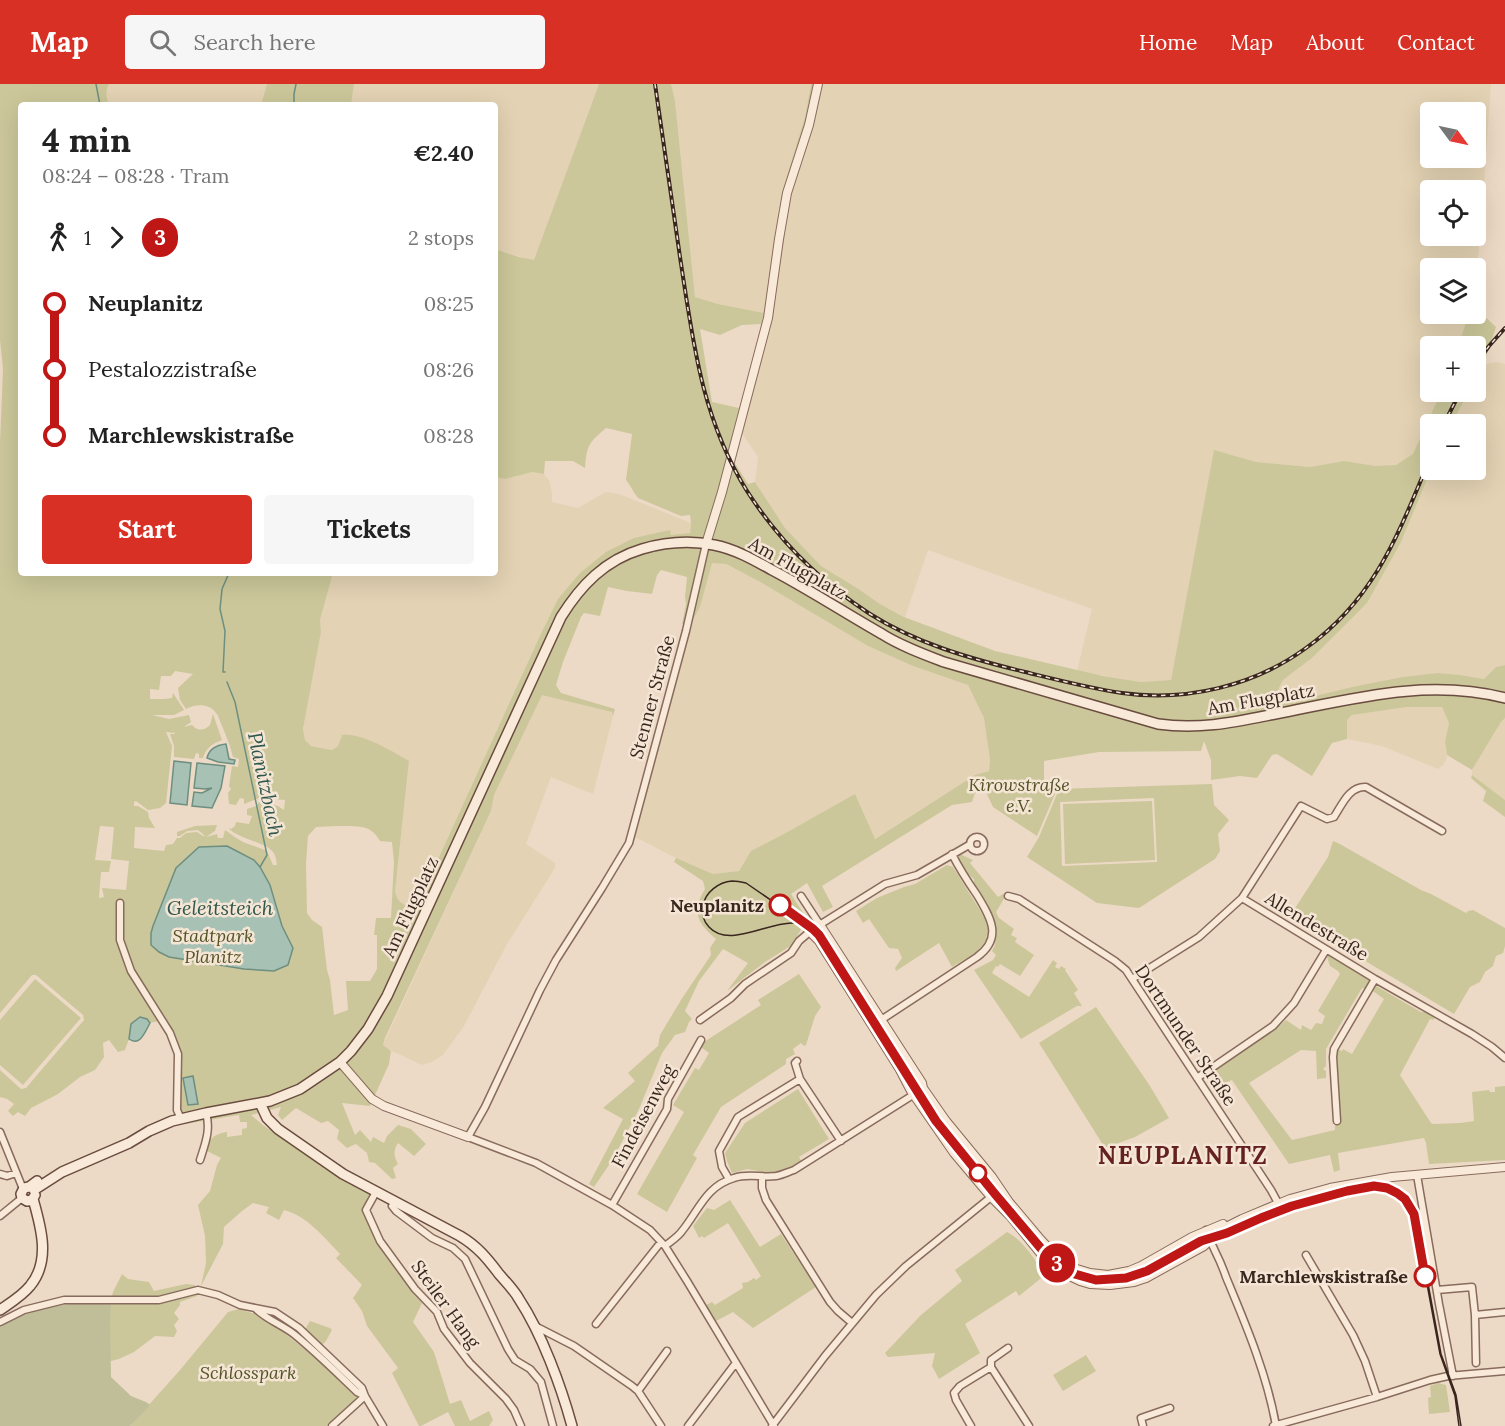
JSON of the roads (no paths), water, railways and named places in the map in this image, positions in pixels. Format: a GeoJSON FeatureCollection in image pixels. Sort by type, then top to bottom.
{"type":"FeatureCollection","features":[{"type":"Feature","properties":{"kind":"main road","name":"Am Flugplatz"},"geometry":{"type":"LineString","coordinates":[[28,1193],[61,1172],[129,1143],[149,1131],[181,1119],[260,1103],[300,1089],[340,1062],[368,1029],[387,996],[554,632],[569,605],[580,589],[603,567],[636,551],[680,541],[722,547],[747,556],[912,650],[944,662],[1158,724],[1179,727],[1223,725],[1345,700],[1413,690],[1463,690],[1505,698]]}},
{"type":"Feature","properties":{"kind":"main road"},"geometry":{"type":"LineString","coordinates":[[260,1103],[267,1118],[278,1129],[344,1174],[474,1244],[519,1298],[555,1374],[572,1426]]}},
{"type":"Feature","properties":{"kind":"main road"},"geometry":{"type":"LineString","coordinates":[[0,1310],[30,1287],[42,1261],[42,1229],[28,1193]]}},
{"type":"Feature","properties":{"kind":"street","name":"Stenner Straße"},"geometry":{"type":"LineString","coordinates":[[468,1137],[485,1107],[556,960],[629,843],[686,631],[706,544],[768,318],[787,193],[809,125],[818,84]]}},
{"type":"Feature","properties":{"kind":"street"},"geometry":{"type":"LineString","coordinates":[[1132,979],[1199,937],[1242,898],[1301,806],[1327,819],[1334,817],[1351,791],[1358,787],[1366,787],[1442,831]]}},
{"type":"Feature","properties":{"kind":"street"},"geometry":{"type":"LineString","coordinates":[[700,1020],[731,998],[745,984],[790,954],[799,941],[819,925],[885,884],[916,875],[969,845]]}},
{"type":"Feature","properties":{"kind":"street"},"geometry":{"type":"LineString","coordinates":[[872,1026],[977,957],[991,940],[992,923],[952,854]]}},
{"type":"Feature","properties":{"kind":"street"},"geometry":{"type":"LineString","coordinates":[[801,896],[946,1120],[996,1183],[999,1190],[1041,1240],[1066,1264],[1090,1273],[1108,1275],[1134,1269],[1206,1230],[1228,1221],[1242,1219]]}},
{"type":"Feature","properties":{"kind":"street","name":"Dortmunder Straße"},"geometry":{"type":"LineString","coordinates":[[1008,896],[1019,899],[1115,961],[1125,970],[1278,1203]]}},
{"type":"Feature","properties":{"kind":"street","name":"Allendestraße"},"geometry":{"type":"LineString","coordinates":[[1242,898],[1375,979],[1472,1034],[1505,1058]]}},
{"type":"Feature","properties":{"kind":"street"},"geometry":{"type":"LineString","coordinates":[[120,903],[120,940],[131,971],[176,1046],[178,1054],[177,1110],[181,1119]]}},
{"type":"Feature","properties":{"kind":"street"},"geometry":{"type":"LineString","coordinates":[[810,932],[819,941],[899,1068],[913,1095],[954,1153],[1052,1265],[1090,1284],[1110,1285],[1146,1278],[1204,1246],[1220,1230],[1242,1219],[1278,1203],[1336,1186],[1392,1177],[1505,1167]]}},
{"type":"Feature","properties":{"kind":"street"},"geometry":{"type":"LineString","coordinates":[[1197,1078],[1273,1026],[1294,1003],[1326,950]]}},
{"type":"Feature","properties":{"kind":"street","name":"Allendestraße"},"geometry":{"type":"LineString","coordinates":[[1337,1121],[1334,1049],[1375,979]]}},
{"type":"Feature","properties":{"kind":"street","name":"Findeisenweg"},"geometry":{"type":"LineString","coordinates":[[612,1205],[667,1109],[668,1100],[700,1040]]}},
{"type":"Feature","properties":{"kind":"street"},"geometry":{"type":"LineString","coordinates":[[797,1061],[795,1063],[800,1079],[841,1142]]}},
{"type":"Feature","properties":{"kind":"street"},"geometry":{"type":"LineString","coordinates":[[340,1062],[372,1099],[384,1106],[536,1163],[612,1205],[650,1230],[663,1244],[702,1305],[773,1426],[876,1295],[906,1266],[999,1190]]}},
{"type":"Feature","properties":{"kind":"street"},"geometry":{"type":"LineString","coordinates":[[729,1179],[722,1167],[718,1151],[738,1117],[800,1079]]}},
{"type":"Feature","properties":{"kind":"street"},"geometry":{"type":"LineString","coordinates":[[596,1324],[663,1244],[684,1229],[713,1189],[729,1179],[746,1175],[776,1176],[794,1170],[924,1088]]}},
{"type":"Feature","properties":{"kind":"street"},"geometry":{"type":"LineString","coordinates":[[200,1160],[207,1141],[209,1123],[206,1113]]}},
{"type":"Feature","properties":{"kind":"street"},"geometry":{"type":"LineString","coordinates":[[0,1132],[16,1173],[28,1193],[0,1216]]}},
{"type":"Feature","properties":{"kind":"street"},"geometry":{"type":"LineString","coordinates":[[0,1174],[7,1176],[16,1173]]}},
{"type":"Feature","properties":{"kind":"street"},"geometry":{"type":"LineString","coordinates":[[1417,1175],[1453,1376]]}},
{"type":"Feature","properties":{"kind":"street"},"geometry":{"type":"LineString","coordinates":[[762,1176],[762,1188],[766,1200],[830,1302],[852,1323]]}},
{"type":"Feature","properties":{"kind":"street","name":"Steiler Hang"},"geometry":{"type":"LineString","coordinates":[[376,1192],[366,1210],[380,1241],[415,1289],[437,1312],[444,1329],[461,1352],[514,1410],[521,1426]]}},
{"type":"Feature","properties":{"kind":"street"},"geometry":{"type":"LineString","coordinates":[[395,1202],[393,1206],[396,1211],[432,1238],[453,1248],[465,1259],[507,1349],[515,1360],[530,1368],[541,1382],[553,1426]]}},
{"type":"Feature","properties":{"kind":"street"},"geometry":{"type":"LineString","coordinates":[[1206,1230],[1257,1356],[1268,1391],[1275,1426],[1430,1380],[1505,1371]]}},
{"type":"Feature","properties":{"kind":"street"},"geometry":{"type":"LineString","coordinates":[[1305,1255],[1353,1335],[1365,1361],[1377,1397]]}},
{"type":"Feature","properties":{"kind":"street"},"geometry":{"type":"LineString","coordinates":[[1437,1290],[1472,1287],[1476,1363]]}},
{"type":"Feature","properties":{"kind":"street"},"geometry":{"type":"LineString","coordinates":[[0,1322],[24,1310],[64,1300],[159,1300],[198,1290],[218,1294],[240,1305],[274,1312],[293,1324],[362,1388],[383,1426]]}},
{"type":"Feature","properties":{"kind":"street"},"geometry":{"type":"LineString","coordinates":[[1475,1315],[1505,1312]]}},
{"type":"Feature","properties":{"kind":"street"},"geometry":{"type":"LineString","coordinates":[[534,1326],[574,1346],[638,1391],[662,1426]]}},
{"type":"Feature","properties":{"kind":"street"},"geometry":{"type":"LineString","coordinates":[[1008,1348],[991,1360],[991,1367],[1029,1426]]}},
{"type":"Feature","properties":{"kind":"street"},"geometry":{"type":"LineString","coordinates":[[638,1391],[667,1350]]}},
{"type":"Feature","properties":{"kind":"street"},"geometry":{"type":"LineString","coordinates":[[688,1426],[735,1364]]}},
{"type":"Feature","properties":{"kind":"street"},"geometry":{"type":"LineString","coordinates":[[971,1426],[954,1393],[960,1386],[991,1367]]}},
{"type":"Feature","properties":{"kind":"street"},"geometry":{"type":"LineString","coordinates":[[332,1426],[365,1396]]}},
{"type":"Feature","properties":{"kind":"street"},"geometry":{"type":"LineString","coordinates":[[1143,1426],[1141,1418],[1170,1408]]}},
{"type":"Feature","properties":{"kind":"water"},"geometry":{"type":"Polygon","coordinates":[[[226,744],[229,759],[235,760],[234,764],[207,758],[214,748],[226,744]]]}},
{"type":"Feature","properties":{"kind":"water"},"geometry":{"type":"Polygon","coordinates":[[[174,761],[191,763],[187,805],[170,803],[174,761]]]}},
{"type":"Feature","properties":{"kind":"water"},"geometry":{"type":"Polygon","coordinates":[[[197,763],[225,766],[221,788],[212,808],[192,806],[194,792],[202,793],[212,788],[194,788],[197,763]]]}},
{"type":"Feature","properties":{"kind":"water","name":"Geleitsteich"},"geometry":{"type":"Polygon","coordinates":[[[227,846],[254,860],[270,885],[282,926],[293,948],[288,965],[274,971],[244,969],[169,957],[151,945],[153,926],[176,868],[199,847],[227,846]]]}},
{"type":"Feature","properties":{"kind":"water"},"geometry":{"type":"Polygon","coordinates":[[[140,1017],[147,1019],[150,1023],[142,1037],[133,1041],[129,1039],[131,1024],[140,1017]]]}},
{"type":"Feature","properties":{"kind":"water"},"geometry":{"type":"Polygon","coordinates":[[[193,1076],[198,1104],[188,1105],[183,1078],[193,1076]]]}},
{"type":"Feature","properties":{"kind":"waterway","name":"Planitzbach"},"geometry":{"type":"LineString","coordinates":[[96,84],[99,102]]}},
{"type":"Feature","properties":{"kind":"waterway"},"geometry":{"type":"LineString","coordinates":[[294,102],[296,84]]}},
{"type":"Feature","properties":{"kind":"waterway","name":"Planitzbach"},"geometry":{"type":"LineString","coordinates":[[225,672],[223,672],[225,631],[220,609],[222,589],[228,576]]}},
{"type":"Feature","properties":{"kind":"waterway","name":"Planitzbach"},"geometry":{"type":"LineString","coordinates":[[227,682],[235,702],[267,855],[260,867]]}},
{"type":"Feature","properties":{"kind":"tram line"},"geometry":{"type":"LineString","coordinates":[[1459,1426],[1455,1396],[1440,1354],[1414,1214],[1405,1199],[1397,1193],[1387,1188],[1374,1187],[1347,1191],[1292,1206],[1227,1233],[1201,1241],[1147,1271],[1126,1278],[1096,1280],[1071,1273],[1044,1252],[936,1121],[823,941],[813,929],[746,883],[732,881],[722,883],[707,896],[702,909],[703,918],[717,933],[738,935],[794,923],[807,927],[815,932],[819,935],[826,941],[938,1120],[1038,1243],[1061,1263],[1088,1277],[1109,1279],[1133,1274],[1195,1240],[1226,1231],[1294,1203],[1374,1184],[1388,1186],[1398,1191],[1406,1199],[1415,1213],[1441,1354],[1456,1395],[1461,1426]]}},
{"type":"Feature","properties":{"kind":"tram line","name":"3"},"geometry":{"type":"LineString","coordinates":[[780,905],[819,935],[936,1121],[1044,1252],[1071,1273],[1096,1280],[1112,1280],[1140,1274],[1201,1241],[1227,1233],[1292,1206],[1374,1186],[1387,1188],[1397,1193],[1410,1205],[1414,1214],[1425,1276]]}},
{"type":"Feature","properties":{"kind":"railway"},"geometry":{"type":"LineString","coordinates":[[655,84],[689,319],[709,407],[731,463],[759,509],[802,559],[852,602],[888,624],[924,641],[982,661],[1097,689],[1146,695],[1170,695],[1218,688],[1242,681],[1286,661],[1330,629],[1351,608],[1383,562],[1421,480]]}},
{"type":"Feature","properties":{"kind":"railway"},"geometry":{"type":"LineString","coordinates":[[1486,350],[1505,328]]}},
{"type":"Feature","properties":{"kind":"railway"},"geometry":{"type":"LineString","coordinates":[[1449,414],[1455,402]]}},
{"type":"Feature","properties":{"kind":"place","name":"Neuplanitz"},"geometry":{"type":"Point","coordinates":[780,905]}},
{"type":"Feature","properties":{"kind":"place","name":"Marchlewskistraße"},"geometry":{"type":"Point","coordinates":[1425,1276]}},
{"type":"Feature","properties":{"kind":"district","name":"NEUPLANITZ"},"geometry":{"type":"Point","coordinates":[1183,1155]}},
{"type":"Feature","properties":{"kind":"park label","name":"Kirowstraße e.V."},"geometry":{"type":"Point","coordinates":[1019,794]}},
{"type":"Feature","properties":{"kind":"park label","name":"Stadtpark Planitz"},"geometry":{"type":"Point","coordinates":[213,945]}},
{"type":"Feature","properties":{"kind":"park label","name":"Schlosspark"},"geometry":{"type":"Point","coordinates":[248,1372]}}]}
